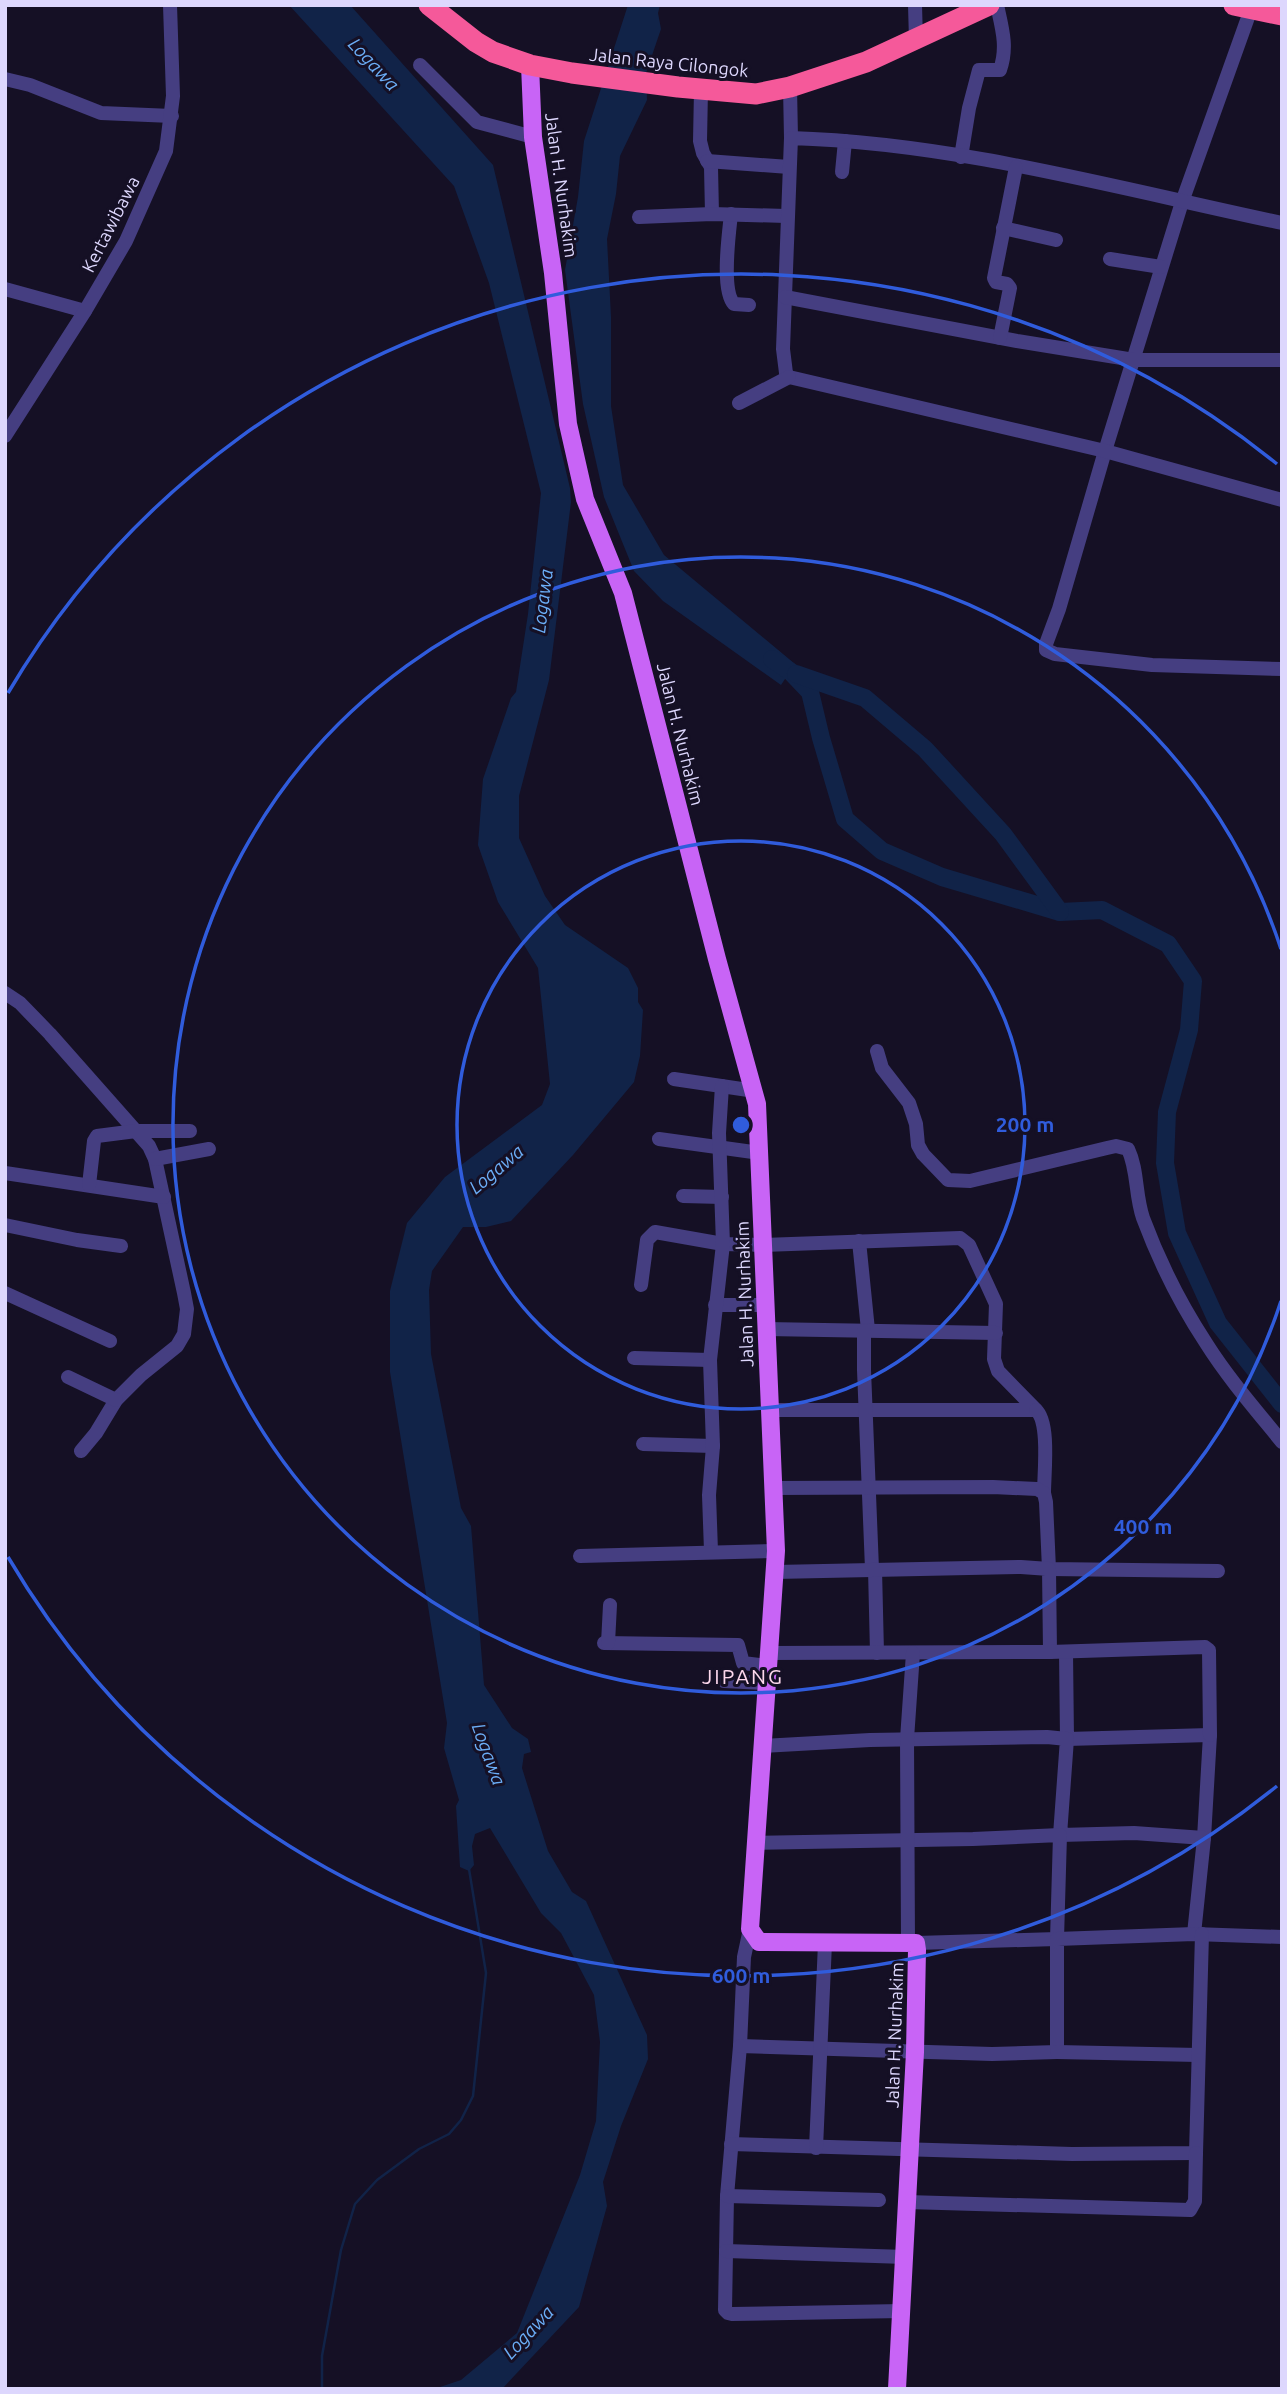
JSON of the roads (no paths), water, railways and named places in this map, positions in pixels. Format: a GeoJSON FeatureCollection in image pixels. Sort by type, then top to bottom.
{"type":"FeatureCollection","features":[{"type":"Feature","properties":{"kind":"highway","name":"Jalan Raya Cilongok"},"geometry":{"type":"LineString","coordinates":[[429,5],[476,42],[493,52],[530,65],[701,90],[756,94],[841,72],[989,5]]}},
{"type":"Feature","properties":{"kind":"highway"},"geometry":{"type":"LineString","coordinates":[[1243,7],[1282,15]]}},
{"type":"Feature","properties":{"kind":"main road","name":"Jalan H. Nurhakim"},"geometry":{"type":"LineString","coordinates":[[530,65],[533,137],[553,273],[568,424],[585,499],[623,593],[717,959],[755,1091],[760,1153],[776,1551],[750,1929],[759,1942],[912,1942],[918,1961],[897,2389]]}},
{"type":"Feature","properties":{"kind":"street","name":"Kertawibawa"},"geometry":{"type":"LineString","coordinates":[[5,436],[85,312],[126,241],[166,151],[172,116],[170,5]]}},
{"type":"Feature","properties":{"kind":"street"},"geometry":{"type":"LineString","coordinates":[[915,5],[916,40]]}},
{"type":"Feature","properties":{"kind":"street"},"geometry":{"type":"LineString","coordinates":[[961,157],[979,70],[1000,70],[1003,60],[1005,42],[997,5]]}},
{"type":"Feature","properties":{"kind":"street"},"geometry":{"type":"LineString","coordinates":[[1243,7],[1161,267],[1046,650],[1055,654],[1152,665],[1282,669]]}},
{"type":"Feature","properties":{"kind":"street"},"geometry":{"type":"LineString","coordinates":[[420,65],[477,122],[533,137]]}},
{"type":"Feature","properties":{"kind":"street"},"geometry":{"type":"LineString","coordinates":[[5,79],[30,85],[101,113],[172,116]]}},
{"type":"Feature","properties":{"kind":"street"},"geometry":{"type":"LineString","coordinates":[[789,377],[784,364],[786,216],[791,138],[790,87]]}},
{"type":"Feature","properties":{"kind":"street"},"geometry":{"type":"LineString","coordinates":[[701,90],[700,141],[711,167],[712,214]]}},
{"type":"Feature","properties":{"kind":"street"},"geometry":{"type":"LineString","coordinates":[[791,138],[911,148],[1016,167],[1282,223]]}},
{"type":"Feature","properties":{"kind":"street"},"geometry":{"type":"LineString","coordinates":[[842,172],[845,141]]}},
{"type":"Feature","properties":{"kind":"street"},"geometry":{"type":"LineString","coordinates":[[707,161],[789,167]]}},
{"type":"Feature","properties":{"kind":"street"},"geometry":{"type":"LineString","coordinates":[[1000,338],[1010,288],[1007,284],[996,282],[994,278],[1016,167]]}},
{"type":"Feature","properties":{"kind":"street"},"geometry":{"type":"LineString","coordinates":[[639,217],[712,214],[786,216]]}},
{"type":"Feature","properties":{"kind":"street"},"geometry":{"type":"LineString","coordinates":[[731,214],[727,263],[730,297],[734,304],[749,306]]}},
{"type":"Feature","properties":{"kind":"street"},"geometry":{"type":"LineString","coordinates":[[1003,228],[1056,240]]}},
{"type":"Feature","properties":{"kind":"street"},"geometry":{"type":"LineString","coordinates":[[1110,259],[1161,267]]}},
{"type":"Feature","properties":{"kind":"street"},"geometry":{"type":"LineString","coordinates":[[5,289],[85,312]]}},
{"type":"Feature","properties":{"kind":"street"},"geometry":{"type":"LineString","coordinates":[[785,297],[1000,338],[1134,360],[1282,360]]}},
{"type":"Feature","properties":{"kind":"street"},"geometry":{"type":"LineString","coordinates":[[739,403],[789,377],[1105,450],[1282,500]]}},
{"type":"Feature","properties":{"kind":"street"},"geometry":{"type":"LineString","coordinates":[[5,993],[20,1003],[50,1034],[132,1132],[149,1146],[155,1159],[160,1197],[187,1310],[184,1334],[177,1346],[112,1397],[96,1433],[81,1451]]}},
{"type":"Feature","properties":{"kind":"street"},"geometry":{"type":"LineString","coordinates":[[877,1051],[882,1068],[909,1103],[916,1124],[918,1145],[948,1180],[970,1181],[1107,1148],[1128,1149],[1143,1219],[1170,1282],[1206,1343],[1282,1442]]}},
{"type":"Feature","properties":{"kind":"street"},"geometry":{"type":"LineString","coordinates":[[674,1079],[755,1091]]}},
{"type":"Feature","properties":{"kind":"street"},"geometry":{"type":"LineString","coordinates":[[711,1551],[709,1495],[713,1446],[710,1360],[723,1244],[720,1149],[722,1086]]}},
{"type":"Feature","properties":{"kind":"street"},"geometry":{"type":"LineString","coordinates":[[89,1185],[95,1138],[132,1132],[190,1131]]}},
{"type":"Feature","properties":{"kind":"street"},"geometry":{"type":"LineString","coordinates":[[659,1139],[760,1153]]}},
{"type":"Feature","properties":{"kind":"street"},"geometry":{"type":"LineString","coordinates":[[155,1159],[209,1149]]}},
{"type":"Feature","properties":{"kind":"street"},"geometry":{"type":"LineString","coordinates":[[5,1173],[160,1197]]}},
{"type":"Feature","properties":{"kind":"street"},"geometry":{"type":"LineString","coordinates":[[683,1196],[722,1197]]}},
{"type":"Feature","properties":{"kind":"street"},"geometry":{"type":"LineString","coordinates":[[5,1237],[5,1227],[121,1246]]}},
{"type":"Feature","properties":{"kind":"street"},"geometry":{"type":"LineString","coordinates":[[641,1285],[647,1240],[655,1232],[723,1244],[954,1238],[965,1241],[996,1304],[994,1359],[998,1371],[1042,1416],[1045,1440],[1044,1493],[1049,1569],[1050,1652]]}},
{"type":"Feature","properties":{"kind":"street"},"geometry":{"type":"LineString","coordinates":[[859,1241],[866,1331],[864,1370],[877,1653]]}},
{"type":"Feature","properties":{"kind":"street"},"geometry":{"type":"LineString","coordinates":[[5,1293],[110,1341]]}},
{"type":"Feature","properties":{"kind":"street"},"geometry":{"type":"LineString","coordinates":[[715,1305],[766,1305]]}},
{"type":"Feature","properties":{"kind":"street"},"geometry":{"type":"LineString","coordinates":[[766,1329],[996,1333]]}},
{"type":"Feature","properties":{"kind":"street"},"geometry":{"type":"LineString","coordinates":[[634,1358],[710,1360]]}},
{"type":"Feature","properties":{"kind":"street"},"geometry":{"type":"LineString","coordinates":[[68,1377],[112,1397]]}},
{"type":"Feature","properties":{"kind":"street"},"geometry":{"type":"LineString","coordinates":[[770,1410],[1036,1410]]}},
{"type":"Feature","properties":{"kind":"street"},"geometry":{"type":"LineString","coordinates":[[643,1444],[713,1446]]}},
{"type":"Feature","properties":{"kind":"street"},"geometry":{"type":"LineString","coordinates":[[774,1489],[993,1487],[1037,1489],[1044,1493]]}},
{"type":"Feature","properties":{"kind":"street"},"geometry":{"type":"LineString","coordinates":[[580,1556],[776,1551]]}},
{"type":"Feature","properties":{"kind":"street"},"geometry":{"type":"LineString","coordinates":[[775,1572],[873,1569],[1218,1571]]}},
{"type":"Feature","properties":{"kind":"street"},"geometry":{"type":"LineString","coordinates":[[610,1605],[606,1643],[738,1645],[743,1663],[767,1667]]}},
{"type":"Feature","properties":{"kind":"street"},"geometry":{"type":"LineString","coordinates":[[724,1681],[767,1667],[877,1653],[1208,1648],[1210,1735],[1198,1934],[1195,2201],[1190,2210],[907,2202]]}},
{"type":"Feature","properties":{"kind":"street"},"geometry":{"type":"LineString","coordinates":[[1057,2052],[1060,1835],[1067,1739],[1066,1651]]}},
{"type":"Feature","properties":{"kind":"street"},"geometry":{"type":"LineString","coordinates":[[914,1653],[907,1739],[906,1840],[912,1942],[1198,1934],[1282,1937]]}},
{"type":"Feature","properties":{"kind":"street"},"geometry":{"type":"LineString","coordinates":[[762,1746],[907,1739],[1067,1739],[1210,1735]]}},
{"type":"Feature","properties":{"kind":"street"},"geometry":{"type":"LineString","coordinates":[[755,1843],[1134,1833],[1204,1838]]}},
{"type":"Feature","properties":{"kind":"street"},"geometry":{"type":"LineString","coordinates":[[750,1929],[744,1956],[740,2046],[730,2144],[724,2305],[728,2314],[902,2311]]}},
{"type":"Feature","properties":{"kind":"street"},"geometry":{"type":"LineString","coordinates":[[816,2148],[825,1943]]}},
{"type":"Feature","properties":{"kind":"street"},"geometry":{"type":"LineString","coordinates":[[740,2046],[992,2054],[1057,2052],[1198,2055]]}},
{"type":"Feature","properties":{"kind":"street"},"geometry":{"type":"LineString","coordinates":[[730,2144],[1072,2154],[1196,2153]]}},
{"type":"Feature","properties":{"kind":"street"},"geometry":{"type":"LineString","coordinates":[[727,2196],[879,2200]]}},
{"type":"Feature","properties":{"kind":"street"},"geometry":{"type":"LineString","coordinates":[[726,2251],[905,2257]]}},
{"type":"Feature","properties":{"kind":"water","name":"Logawa"},"geometry":{"type":"Polygon","coordinates":[[[289,5],[350,5],[493,165],[570,488],[571,502],[549,680],[519,796],[519,838],[545,896],[565,925],[628,968],[638,988],[638,1002],[643,1010],[640,1056],[634,1082],[573,1155],[511,1221],[486,1227],[463,1227],[432,1271],[429,1290],[431,1354],[461,1508],[471,1526],[484,1685],[512,1728],[528,1739],[531,1752],[524,1754],[522,1768],[548,1851],[572,1892],[586,1901],[647,2035],[648,2059],[621,2126],[603,2182],[607,2206],[579,2307],[502,2389],[434,2389],[461,2380],[517,2333],[580,2175],[596,2121],[600,2042],[594,1995],[561,1933],[541,1913],[490,1828],[475,1834],[472,1846],[474,1865],[469,1871],[460,1867],[456,1806],[459,1800],[444,1748],[447,1723],[390,1372],[390,1291],[407,1223],[445,1177],[542,1105],[550,1084],[538,968],[498,902],[478,845],[483,779],[511,698],[516,692],[528,614],[541,493],[489,283],[454,186],[289,5]]]}},
{"type":"Feature","properties":{"kind":"water"},"geometry":{"type":"Polygon","coordinates":[[[628,5],[660,5],[658,13],[661,29],[646,73],[647,100],[620,156],[607,239],[611,317],[611,406],[623,485],[664,555],[795,664],[781,685],[663,601],[634,571],[604,497],[583,404],[565,270],[578,197],[584,141],[628,5]]]}},
{"type":"Feature","properties":{"kind":"waterway"},"geometry":{"type":"LineString","coordinates":[[772,659],[791,672],[810,692],[845,819],[882,851],[942,877],[1060,912],[1102,910],[1168,944],[1193,981],[1189,1030],[1167,1112],[1165,1163],[1177,1233],[1218,1323],[1282,1404]]}},
{"type":"Feature","properties":{"kind":"waterway"},"geometry":{"type":"LineString","coordinates":[[796,674],[865,698],[925,749],[1003,834],[1060,912]]}},
{"type":"Feature","properties":{"kind":"waterway"},"geometry":{"type":"LineString","coordinates":[[322,2389],[322,2356],[341,2250],[355,2204],[377,2180],[419,2149],[449,2134],[461,2120],[473,2096],[486,1973],[469,1869]]}},
{"type":"Feature","properties":{"kind":"district","name":"JIPANG"},"geometry":{"type":"Point","coordinates":[743,1676]}}]}
